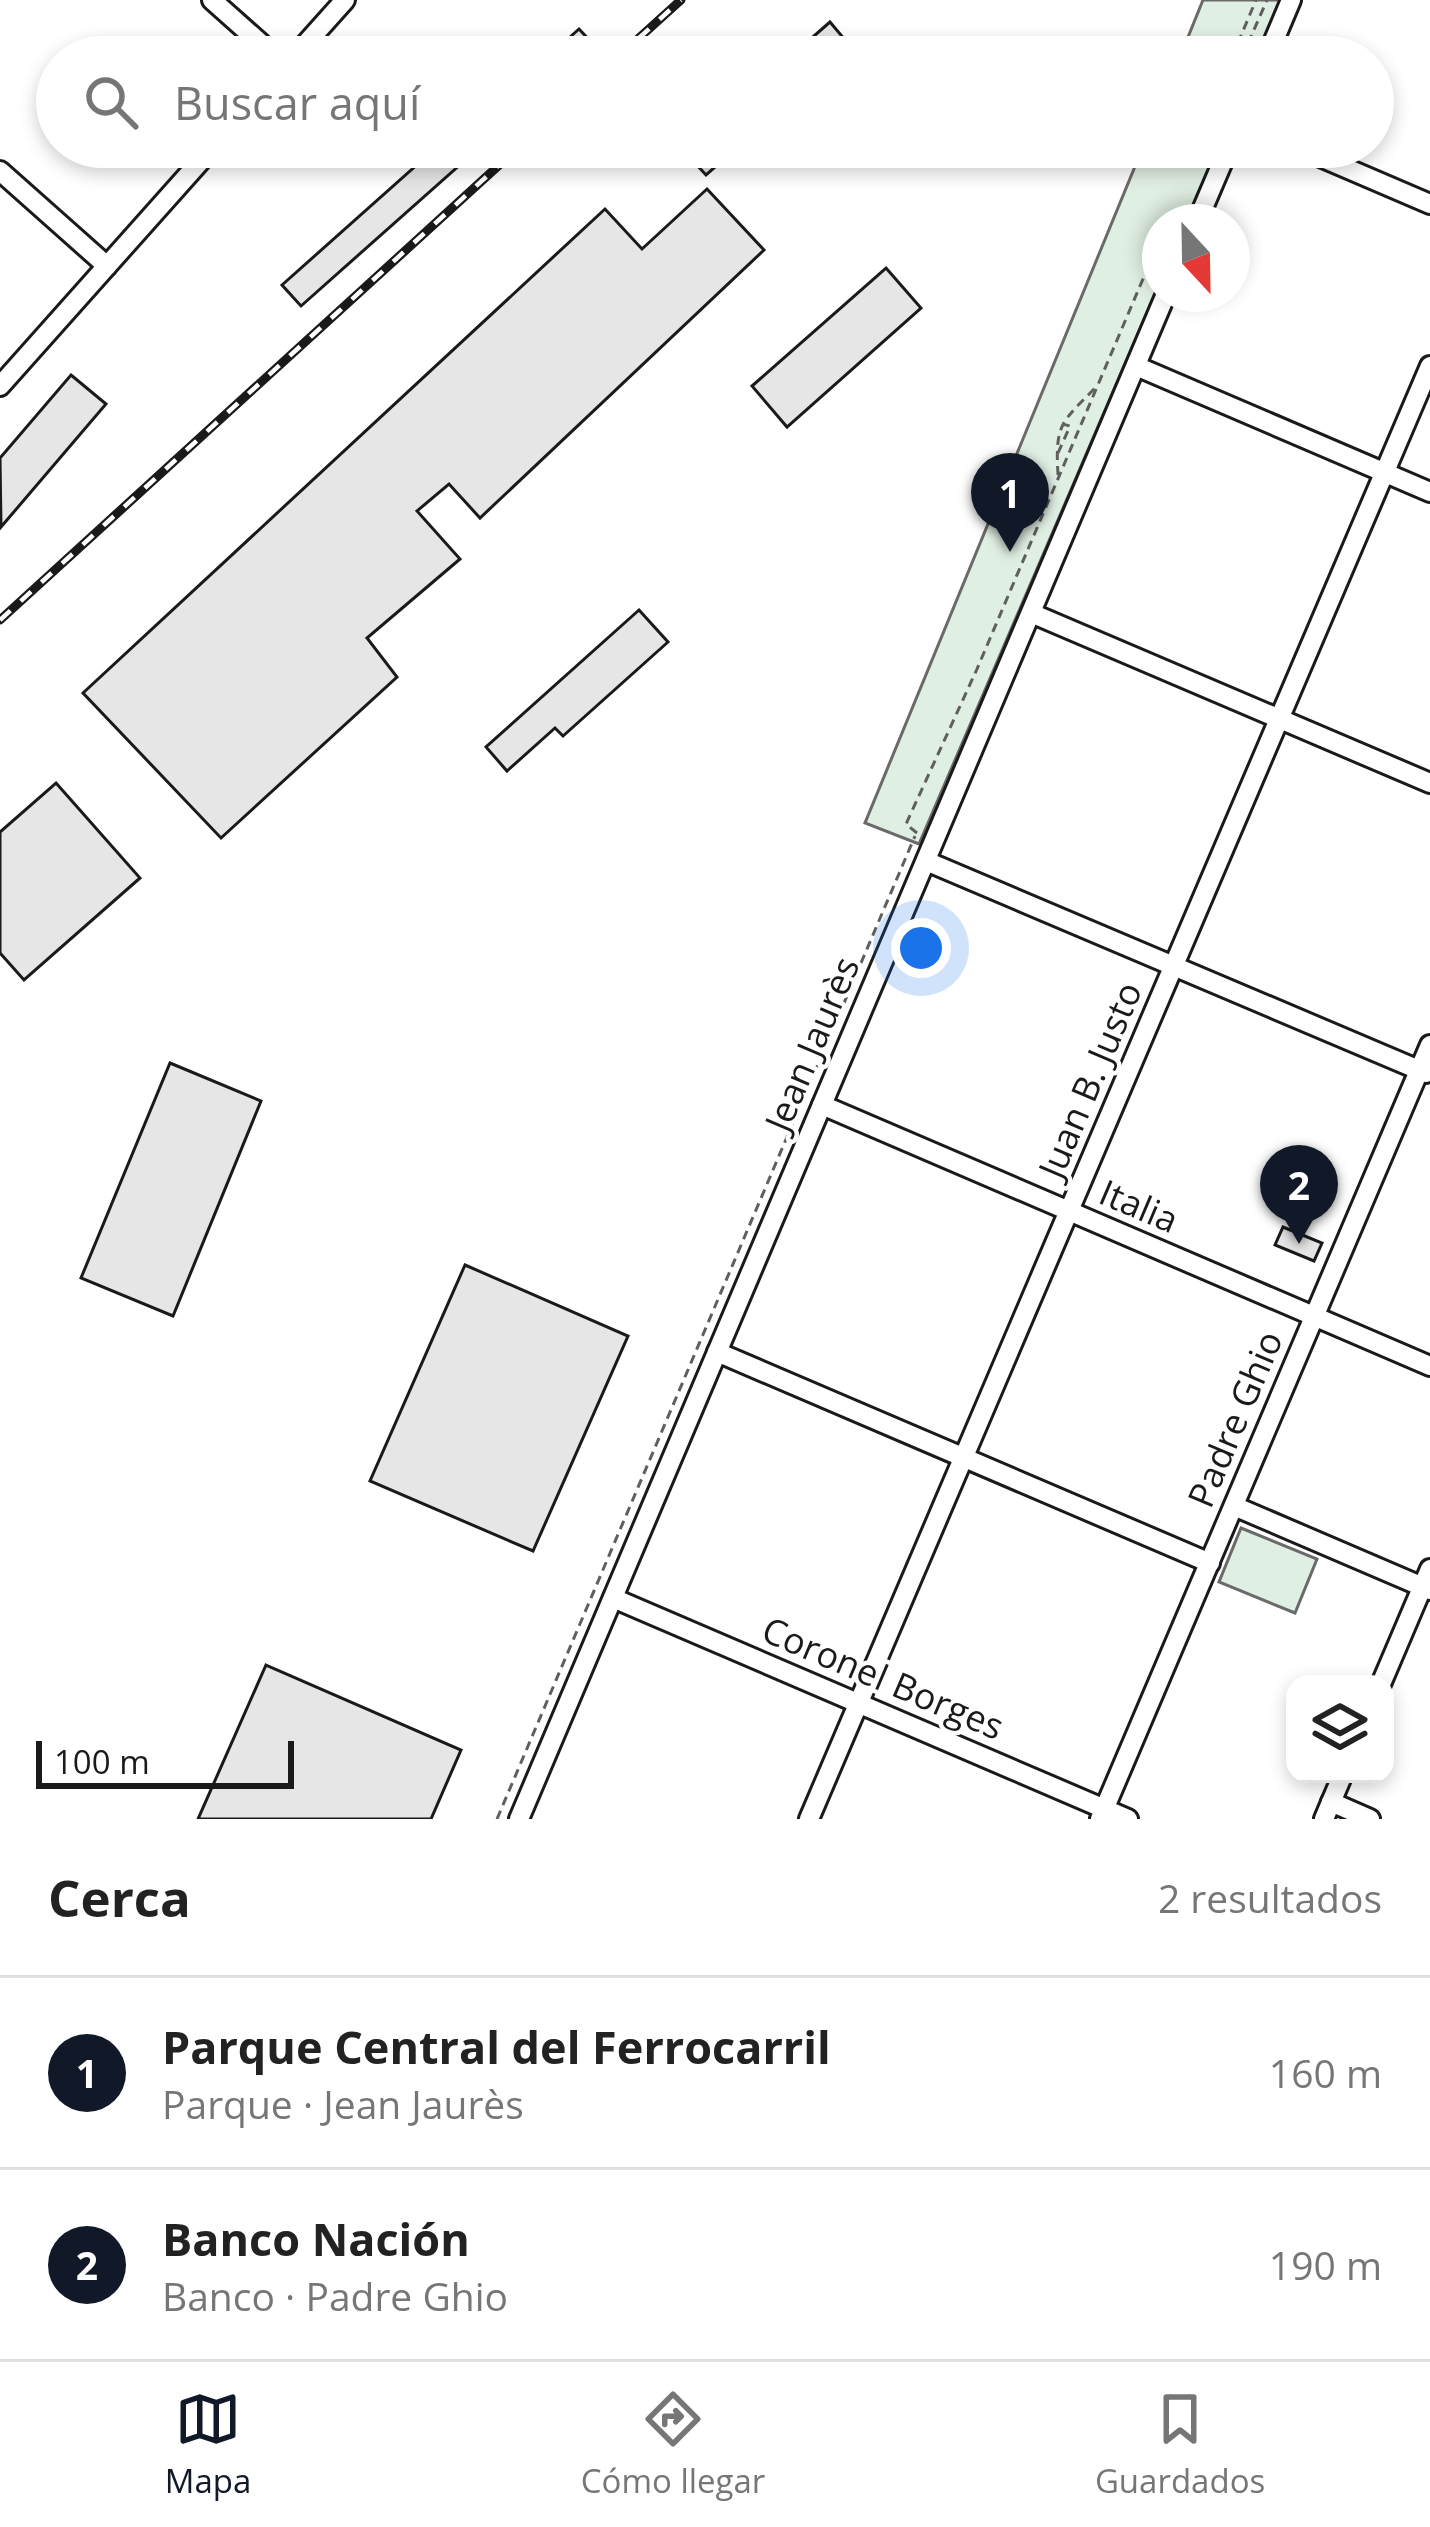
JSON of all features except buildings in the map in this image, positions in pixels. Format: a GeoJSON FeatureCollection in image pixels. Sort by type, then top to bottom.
{"type":"FeatureCollection","features":[{"type":"Feature","properties":{"kind":"street"},"geometry":{"type":"LineString","coordinates":[[212,0],[252,36]]}},
{"type":"Feature","properties":{"kind":"street"},"geometry":{"type":"LineString","coordinates":[[313,36],[345,0]]}},
{"type":"Feature","properties":{"kind":"street"},"geometry":{"type":"LineString","coordinates":[[1276,36],[1291,0]]}},
{"type":"Feature","properties":{"kind":"street"},"geometry":{"type":"LineString","coordinates":[[0,386],[194,168]]}},
{"type":"Feature","properties":{"kind":"street"},"geometry":{"type":"LineString","coordinates":[[1198,204],[1217,168]]}},
{"type":"Feature","properties":{"kind":"street"},"geometry":{"type":"LineString","coordinates":[[1346,168],[1430,204]]}},
{"type":"Feature","properties":{"kind":"street"},"geometry":{"type":"LineString","coordinates":[[0,171],[107,266]]}},
{"type":"Feature","properties":{"kind":"street","name":"Jean Jaurès"},"geometry":{"type":"LineString","coordinates":[[519,1819],[1031,613],[1150,312]]}},
{"type":"Feature","properties":{"kind":"street"},"geometry":{"type":"LineString","coordinates":[[1127,365],[1430,492]]}},
{"type":"Feature","properties":{"kind":"street","name":"Juan B. Justo"},"geometry":{"type":"LineString","coordinates":[[809,1819],[1430,366]]}},
{"type":"Feature","properties":{"kind":"street"},"geometry":{"type":"LineString","coordinates":[[1031,613],[1430,783]]}},
{"type":"Feature","properties":{"kind":"street"},"geometry":{"type":"LineString","coordinates":[[926,861],[1425,1073]]}},
{"type":"Feature","properties":{"kind":"street","name":"Padre Ghio"},"geometry":{"type":"LineString","coordinates":[[1102,1814],[1425,1073],[1430,1045]]}},
{"type":"Feature","properties":{"kind":"street","name":"Italia"},"geometry":{"type":"LineString","coordinates":[[822,1105],[1430,1366]]}},
{"type":"Feature","properties":{"kind":"street"},"geometry":{"type":"LineString","coordinates":[[717,1352],[1210,1563]]}},
{"type":"Feature","properties":{"kind":"street"},"geometry":{"type":"LineString","coordinates":[[1234,1506],[1428,1582],[1385,1675]]}},
{"type":"Feature","properties":{"kind":"street","name":"Coronel Borges"},"geometry":{"type":"LineString","coordinates":[[613,1598],[1102,1814],[1128,1819]]}},
{"type":"Feature","properties":{"kind":"street"},"geometry":{"type":"LineString","coordinates":[[1339,1783],[1327,1811],[1370,1819]]}},
{"type":"Feature","properties":{"kind":"path"},"geometry":{"type":"LineString","coordinates":[[1241,36],[1256,0]]}},
{"type":"Feature","properties":{"kind":"path"},"geometry":{"type":"LineString","coordinates":[[1251,36],[1267,0]]}},
{"type":"Feature","properties":{"kind":"path"},"geometry":{"type":"LineString","coordinates":[[497,1819],[916,833],[906,824],[1142,282]]}},
{"type":"Feature","properties":{"kind":"path"},"geometry":{"type":"LineString","coordinates":[[1060,500],[1056,436],[1101,381],[1127,365]]}},
{"type":"Feature","properties":{"kind":"green space"},"geometry":{"type":"Polygon","coordinates":[[[1203,0],[1281,0],[1266,36],[1188,36],[1203,0]]]}},
{"type":"Feature","properties":{"kind":"green space"},"geometry":{"type":"Polygon","coordinates":[[[1134,168],[1209,168],[1194,204],[1142,204],[1142,312],[1147,312],[919,844],[865,823],[1134,168]]]}},
{"type":"Feature","properties":{"kind":"green space"},"geometry":{"type":"Polygon","coordinates":[[[1241,1528],[1317,1559],[1295,1613],[1219,1582],[1241,1528]]]}},
{"type":"Feature","properties":{"kind":"railway"},"geometry":{"type":"LineString","coordinates":[[641,36],[681,0]]}},
{"type":"Feature","properties":{"kind":"railway"},"geometry":{"type":"LineString","coordinates":[[0,620],[496,168]]}},
{"type":"Feature","properties":{"kind":"place","name":"Parque Central del Ferrocarril"},"geometry":{"type":"Point","coordinates":[1010,552]}},
{"type":"Feature","properties":{"kind":"place","name":"Banco Nación"},"geometry":{"type":"Point","coordinates":[1299,1244]}}]}
